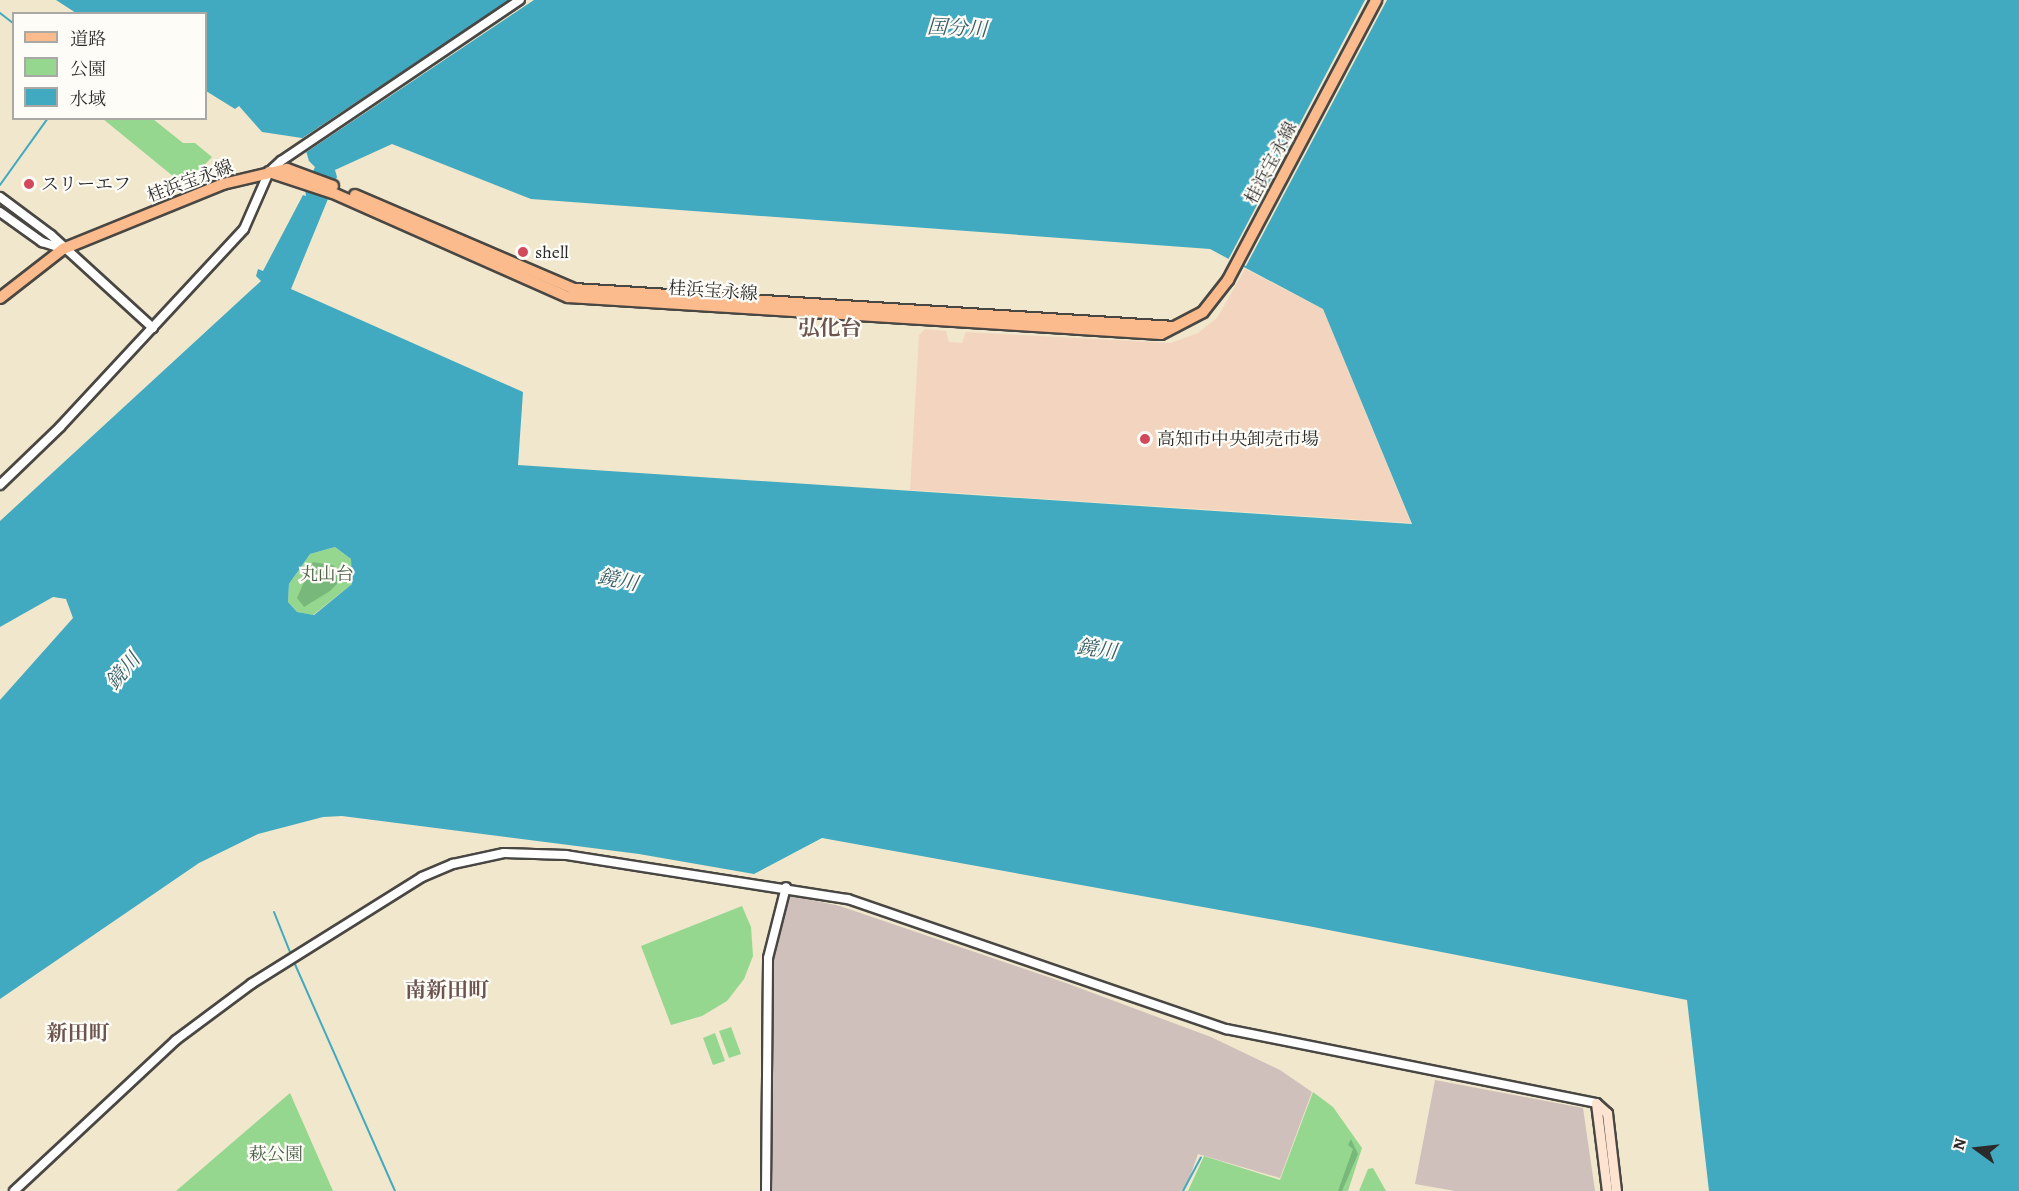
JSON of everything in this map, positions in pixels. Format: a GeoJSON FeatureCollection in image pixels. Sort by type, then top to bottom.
{"type":"FeatureCollection","features":[{"type":"Feature","properties":{"kind":"main road","name":"桂浜宝永線"},"geometry":{"type":"LineString","coordinates":[[0,298],[63,249],[209,189],[269,172],[307,178],[574,289],[1178,327],[1210,305],[1237,264],[1376,0]]}},
{"type":"Feature","properties":{"kind":"main road"},"geometry":{"type":"LineString","coordinates":[[1596,1103],[1607,1191]]}},
{"type":"Feature","properties":{"kind":"main road"},"geometry":{"type":"LineString","coordinates":[[1596,1103],[1607,1113],[1616,1191]]}},
{"type":"Feature","properties":{"kind":"street"},"geometry":{"type":"LineString","coordinates":[[0,485],[153,328],[244,229],[269,172],[296,149],[520,0]]}},
{"type":"Feature","properties":{"kind":"street"},"geometry":{"type":"LineString","coordinates":[[0,197],[153,328]]}},
{"type":"Feature","properties":{"kind":"street"},"geometry":{"type":"LineString","coordinates":[[0,212],[42,242],[63,249]]}},
{"type":"Feature","properties":{"kind":"street"},"geometry":{"type":"LineString","coordinates":[[14,1191],[195,1026],[251,984],[435,870],[473,858],[535,853],[786,887],[848,899],[936,927],[1226,1029],[1596,1103]]}},
{"type":"Feature","properties":{"kind":"street"},"geometry":{"type":"LineString","coordinates":[[766,1191],[768,958],[786,887]]}},
{"type":"Feature","properties":{"kind":"shaded area","name":"高知市中央卸売市場"},"geometry":{"type":"Polygon","coordinates":[[[1245,269],[1323,309],[1411,523],[910,490],[919,335],[925,329],[946,331],[949,342],[962,343],[966,332],[1171,343],[1198,333],[1217,318],[1245,269]]]}},
{"type":"Feature","properties":{"kind":"shaded area"},"geometry":{"type":"Polygon","coordinates":[[[792,896],[840,906],[1066,983],[1211,1037],[1280,1070],[1312,1092],[1280,1178],[1198,1154],[1187,1185],[1181,1191],[770,1191],[772,961],[788,898],[792,896]]]}},
{"type":"Feature","properties":{"kind":"shaded area"},"geometry":{"type":"Polygon","coordinates":[[[1435,1080],[1583,1108],[1595,1191],[1455,1191],[1415,1184],[1435,1080]]]}},
{"type":"Feature","properties":{"kind":"green space"},"geometry":{"type":"Polygon","coordinates":[[[104,120],[154,120],[183,143],[195,143],[212,157],[185,186],[104,120]]]}},
{"type":"Feature","properties":{"kind":"green space","name":"丸山台"},"geometry":{"type":"Polygon","coordinates":[[[335,547],[351,559],[352,584],[313,615],[297,612],[288,602],[289,584],[310,554],[335,547]]]}},
{"type":"Feature","properties":{"kind":"green space"},"geometry":{"type":"Polygon","coordinates":[[[313,562],[332,565],[344,572],[343,578],[330,591],[304,607],[297,598],[313,562]]]}},
{"type":"Feature","properties":{"kind":"green space"},"geometry":{"type":"Polygon","coordinates":[[[742,906],[751,927],[753,956],[744,979],[727,1001],[702,1016],[671,1025],[641,946],[742,906]]]}},
{"type":"Feature","properties":{"kind":"green space"},"geometry":{"type":"Polygon","coordinates":[[[731,1027],[741,1054],[729,1058],[719,1031],[731,1027]]]}},
{"type":"Feature","properties":{"kind":"green space"},"geometry":{"type":"Polygon","coordinates":[[[715,1033],[725,1061],[713,1065],[703,1038],[715,1033]]]}},
{"type":"Feature","properties":{"kind":"green space"},"geometry":{"type":"Polygon","coordinates":[[[1313,1092],[1333,1107],[1362,1148],[1348,1191],[1188,1191],[1204,1156],[1280,1180],[1313,1092]]]}},
{"type":"Feature","properties":{"kind":"green space","name":"萩公園"},"geometry":{"type":"Polygon","coordinates":[[[290,1093],[333,1191],[176,1191],[290,1093]]]}},
{"type":"Feature","properties":{"kind":"green space"},"geometry":{"type":"Polygon","coordinates":[[[1351,1139],[1358,1154],[1342,1191],[1338,1191],[1353,1149],[1348,1145],[1351,1139]]]}},
{"type":"Feature","properties":{"kind":"green space"},"geometry":{"type":"Polygon","coordinates":[[[1373,1168],[1386,1191],[1359,1191],[1368,1169],[1373,1168]]]}},
{"type":"Feature","properties":{"kind":"water"},"geometry":{"type":"Polygon","coordinates":[[[56,0],[2019,0],[2019,1191],[1709,1191],[1687,1000],[1308,926],[822,838],[754,874],[639,854],[342,816],[323,817],[258,834],[199,863],[0,999],[0,700],[73,618],[66,599],[53,597],[0,627],[0,521],[261,281],[256,276],[258,269],[263,271],[303,195],[306,196],[305,190],[315,167],[309,161],[302,138],[262,132],[239,106],[235,109],[207,92],[207,12],[74,12],[56,0]],[[392,144],[335,170],[337,177],[291,289],[523,392],[518,465],[1412,524],[1323,309],[1210,249],[531,199],[392,144]],[[335,547],[310,554],[289,584],[288,602],[297,612],[314,615],[352,584],[351,559],[335,547]]]}},
{"type":"Feature","properties":{"kind":"pier"},"geometry":{"type":"Polygon","coordinates":[[[510,0],[534,0],[302,155],[298,141],[510,0]]]}},
{"type":"Feature","properties":{"kind":"pier"},"geometry":{"type":"Polygon","coordinates":[[[1365,0],[1387,0],[1246,266],[1228,260],[1365,0]]]}},
{"type":"Feature","properties":{"kind":"waterway"},"geometry":{"type":"LineString","coordinates":[[0,13],[12,22]]}},
{"type":"Feature","properties":{"kind":"waterway"},"geometry":{"type":"LineString","coordinates":[[0,185],[47,120]]}},
{"type":"Feature","properties":{"kind":"waterway"},"geometry":{"type":"LineString","coordinates":[[274,912],[292,957]]}},
{"type":"Feature","properties":{"kind":"waterway"},"geometry":{"type":"LineString","coordinates":[[294,962],[395,1191]]}},
{"type":"Feature","properties":{"kind":"waterway"},"geometry":{"type":"LineString","coordinates":[[1183,1191],[1201,1157]]}},
{"type":"Feature","properties":{"kind":"place","name":"スリーエフ"},"geometry":{"type":"Point","coordinates":[29,184]}},
{"type":"Feature","properties":{"kind":"place","name":"shell"},"geometry":{"type":"Point","coordinates":[523,252]}},
{"type":"Feature","properties":{"kind":"place","name":"高知市中央卸売市場"},"geometry":{"type":"Point","coordinates":[1145,439]}},
{"type":"Feature","properties":{"kind":"district","name":"弘化台"},"geometry":{"type":"Point","coordinates":[830,328]}},
{"type":"Feature","properties":{"kind":"district","name":"南新田町"},"geometry":{"type":"Point","coordinates":[447,990]}},
{"type":"Feature","properties":{"kind":"district","name":"新田町"},"geometry":{"type":"Point","coordinates":[78,1033]}},
{"type":"Feature","properties":{"kind":"water label","name":"国分川"},"geometry":{"type":"Point","coordinates":[957,28]}},
{"type":"Feature","properties":{"kind":"water label","name":"鏡川"},"geometry":{"type":"Point","coordinates":[618,580]}},
{"type":"Feature","properties":{"kind":"water label","name":"鏡川"},"geometry":{"type":"Point","coordinates":[1097,649]}},
{"type":"Feature","properties":{"kind":"water label","name":"鏡川"},"geometry":{"type":"Point","coordinates":[123,671]}}]}
